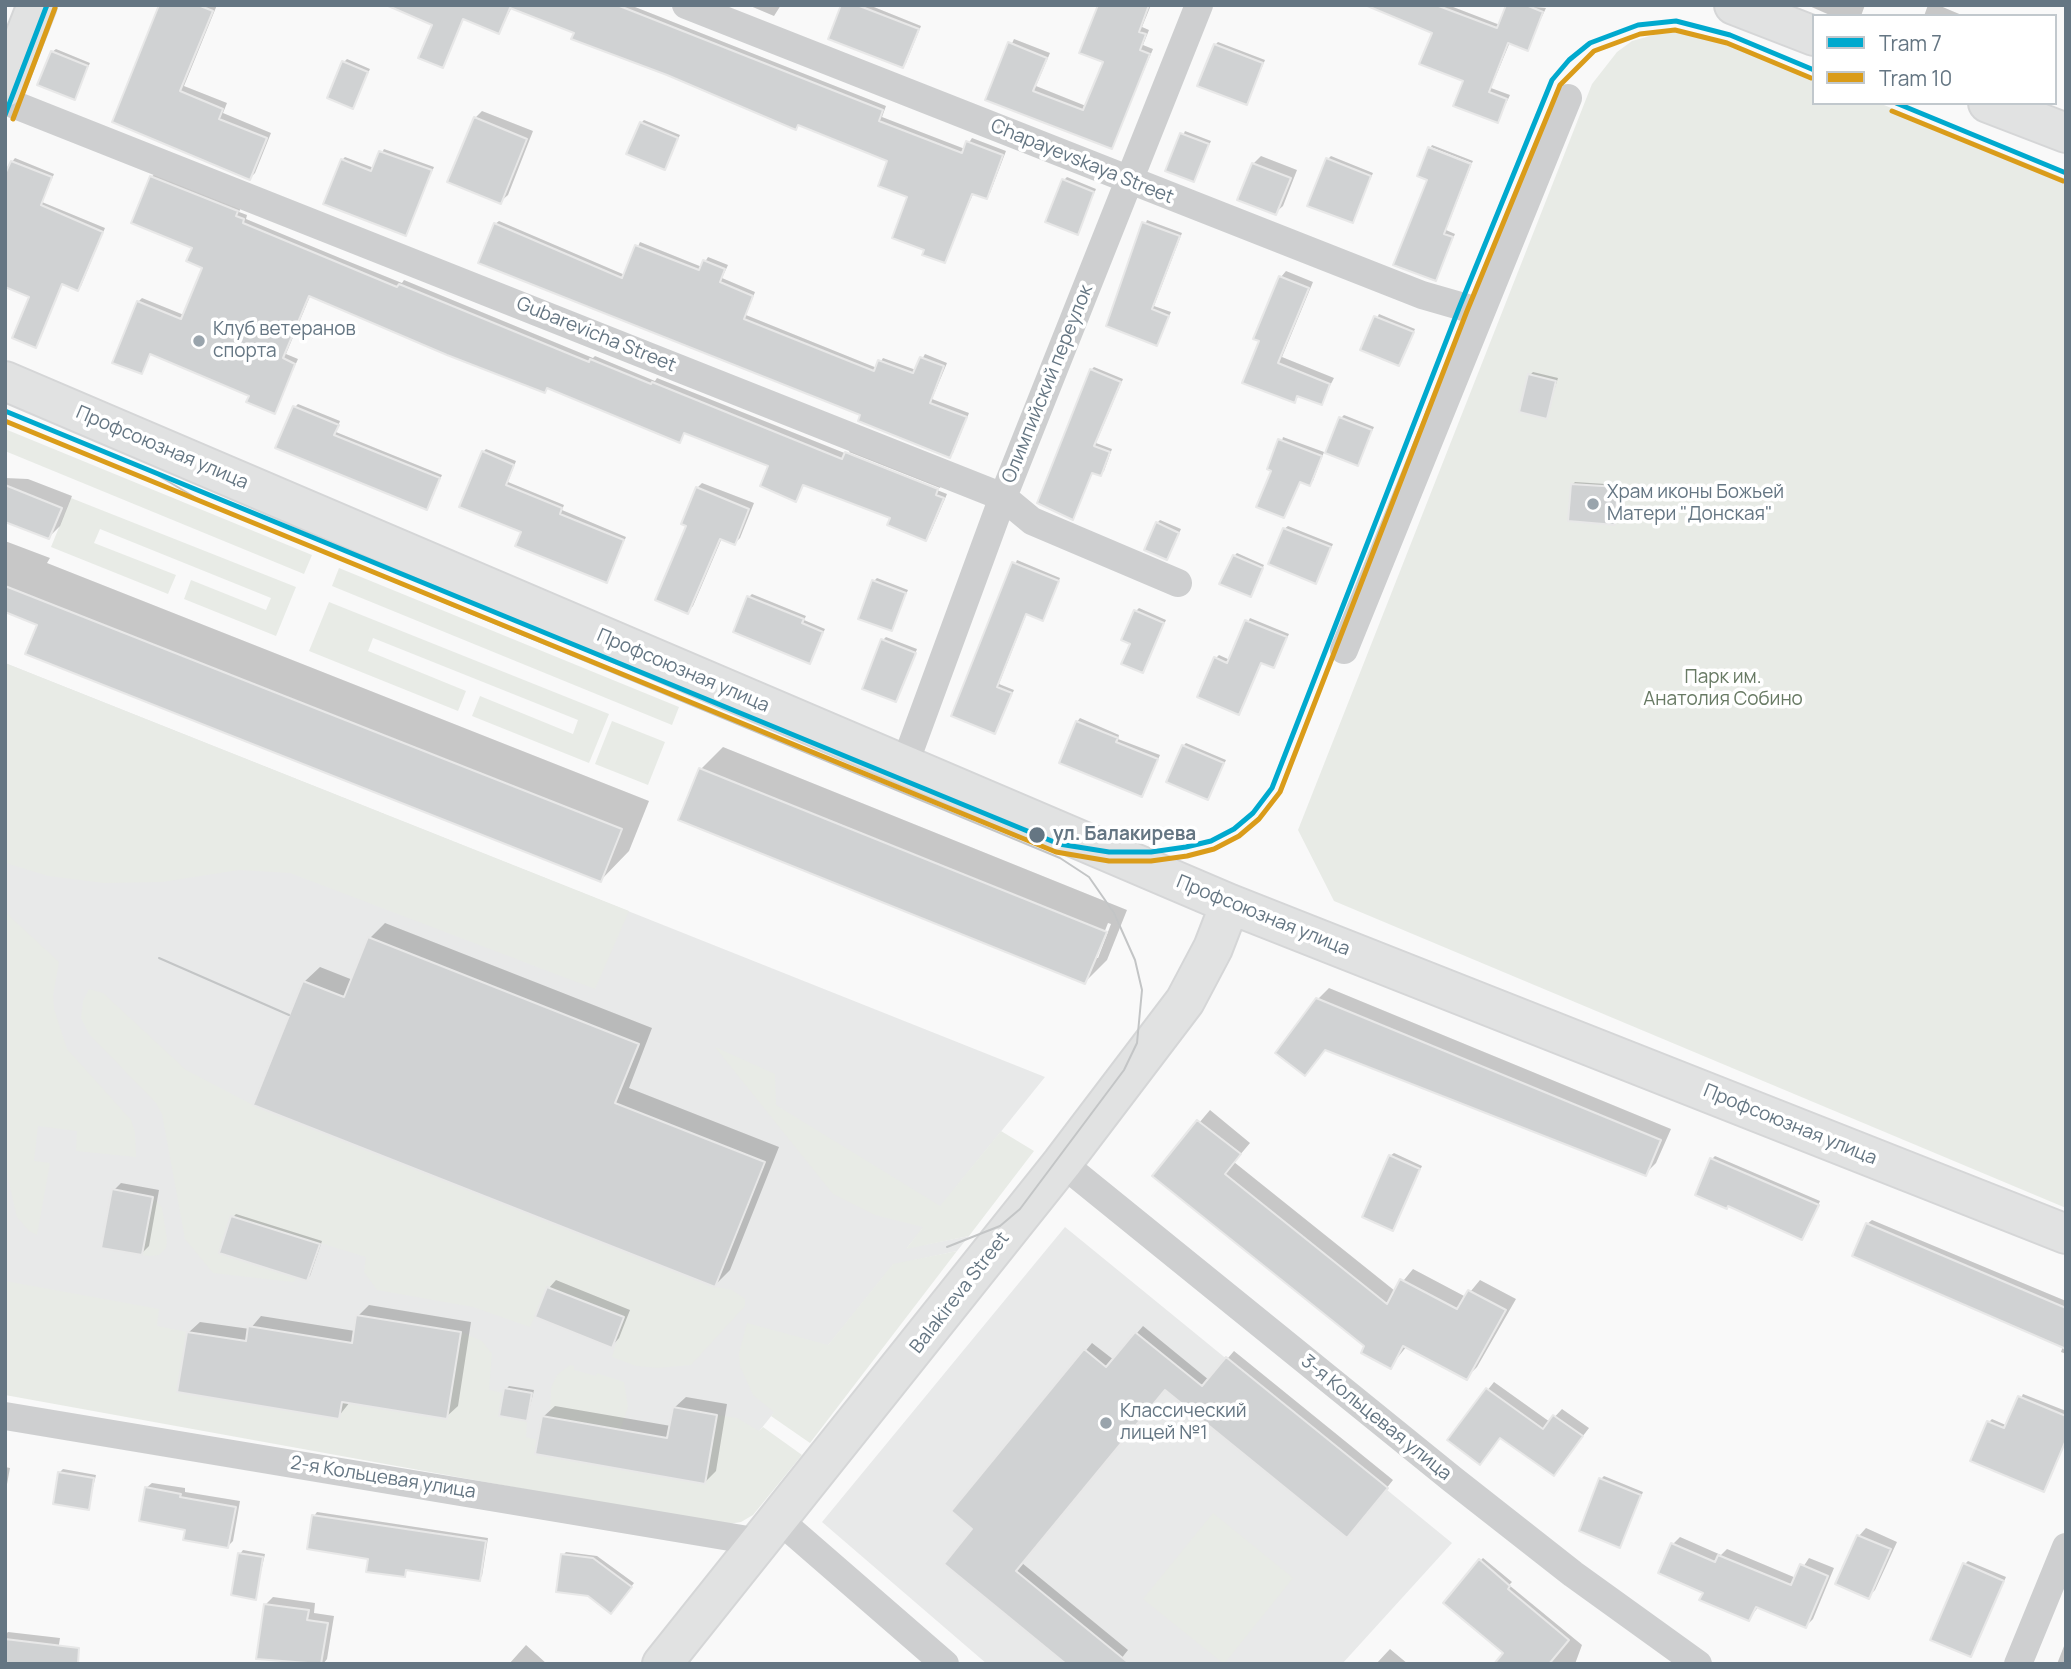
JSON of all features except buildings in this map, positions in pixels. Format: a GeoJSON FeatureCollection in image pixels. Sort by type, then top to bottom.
{"type":"FeatureCollection","features":[{"type":"Feature","properties":{"kind":"main road"},"geometry":{"type":"LineString","coordinates":[[5,87],[37,5]]}},
{"type":"Feature","properties":{"kind":"main road"},"geometry":{"type":"LineString","coordinates":[[1734,5],[1812,35]]}},
{"type":"Feature","properties":{"kind":"main road"},"geometry":{"type":"LineString","coordinates":[[1993,105],[2066,133]]}},
{"type":"Feature","properties":{"kind":"main road","name":"Профсоюзная улица"},"geometry":{"type":"LineString","coordinates":[[5,381],[1230,904],[2066,1234]]}},
{"type":"Feature","properties":{"kind":"main road","name":"Balakireva Street"},"geometry":{"type":"LineString","coordinates":[[662,1664],[1062,1163],[1185,1001],[1213,948],[1230,904]]}},
{"type":"Feature","properties":{"kind":"street","name":"Chapayevskaya Street"},"geometry":{"type":"LineString","coordinates":[[686,5],[1422,295],[1481,312]]}},
{"type":"Feature","properties":{"kind":"street","name":"Олимпийский переулок"},"geometry":{"type":"LineString","coordinates":[[904,766],[1003,497],[1199,5]]}},
{"type":"Feature","properties":{"kind":"street"},"geometry":{"type":"LineString","coordinates":[[1344,650],[1568,98]]}},
{"type":"Feature","properties":{"kind":"street","name":"Gubarevicha Street"},"geometry":{"type":"LineString","coordinates":[[5,101],[1003,497],[1032,522],[1178,583]]}},
{"type":"Feature","properties":{"kind":"street","name":"3-я Кольцевая улица"},"geometry":{"type":"LineString","coordinates":[[1062,1163],[1452,1479],[1573,1574],[1698,1664]]}},
{"type":"Feature","properties":{"kind":"street","name":"2-я Кольцевая улица"},"geometry":{"type":"LineString","coordinates":[[5,1416],[769,1531]]}},
{"type":"Feature","properties":{"kind":"street"},"geometry":{"type":"LineString","coordinates":[[769,1531],[946,1664]]}},
{"type":"Feature","properties":{"kind":"street"},"geometry":{"type":"LineString","coordinates":[[2018,1664],[2066,1546]]}},
{"type":"Feature","properties":{"kind":"shaded area"},"geometry":{"type":"Polygon","coordinates":[[[5,663],[1045,1077],[907,1248],[969,1236],[957,1251],[893,1265],[702,1502],[5,1372],[5,663]]]}},
{"type":"Feature","properties":{"kind":"shaded area","name":"Классический лицей №1"},"geometry":{"type":"Polygon","coordinates":[[[1065,1227],[1452,1543],[1342,1664],[987,1664],[822,1522],[1065,1227]]]}},
{"type":"Feature","properties":{"kind":"green space","name":"Парк им. Анатолия Собино"},"geometry":{"type":"Polygon","coordinates":[[[1657,34],[1702,34],[1812,76],[1812,105],[1884,105],[2066,179],[2066,1208],[1334,901],[1298,830],[1592,84],[1617,52],[1632,41],[1657,34]]]}},
{"type":"Feature","properties":{"kind":"green space"},"geometry":{"type":"Polygon","coordinates":[[[5,429],[312,555],[304,574],[5,451],[5,429]]]}},
{"type":"Feature","properties":{"kind":"green space"},"geometry":{"type":"Polygon","coordinates":[[[71,498],[296,587],[276,636],[184,599],[191,580],[266,610],[271,598],[100,529],[94,543],[176,575],[168,594],[51,547],[71,498]]]}},
{"type":"Feature","properties":{"kind":"green space"},"geometry":{"type":"Polygon","coordinates":[[[339,568],[679,707],[672,725],[332,586],[339,568]]]}},
{"type":"Feature","properties":{"kind":"green space"},"geometry":{"type":"Polygon","coordinates":[[[329,602],[609,714],[589,763],[472,716],[480,696],[573,734],[578,720],[373,638],[368,651],[466,691],[458,711],[309,651],[329,602]]]}},
{"type":"Feature","properties":{"kind":"green space"},"geometry":{"type":"Polygon","coordinates":[[[5,663],[629,911],[595,989],[290,873],[239,870],[162,882],[104,883],[48,876],[6,863],[5,663]]]}},
{"type":"Feature","properties":{"kind":"green space"},"geometry":{"type":"Polygon","coordinates":[[[612,721],[665,742],[648,785],[595,764],[612,721]]]}},
{"type":"Feature","properties":{"kind":"green space"},"geometry":{"type":"Polygon","coordinates":[[[5,912],[59,962],[53,996],[54,1009],[67,1049],[131,1120],[135,1133],[136,1157],[76,1151],[77,1131],[38,1126],[34,1161],[50,1163],[37,1235],[29,1231],[17,1217],[5,1166],[5,912]]]}},
{"type":"Feature","properties":{"kind":"green space"},"geometry":{"type":"Polygon","coordinates":[[[89,989],[103,993],[186,1070],[253,1105],[715,1287],[732,1290],[745,1299],[745,1306],[691,1365],[657,1368],[636,1366],[612,1357],[624,1317],[548,1287],[530,1327],[473,1307],[377,1290],[364,1272],[366,1257],[232,1216],[219,1253],[297,1278],[293,1282],[213,1273],[185,1239],[162,1114],[156,1103],[89,1034],[81,1018],[83,1001],[89,989]]]}},
{"type":"Feature","properties":{"kind":"green space"},"geometry":{"type":"Polygon","coordinates":[[[715,1047],[775,1074],[776,1105],[940,1206],[1001,1131],[1034,1151],[969,1236],[906,1249],[923,1227],[875,1215],[833,1194],[715,1047]]]}},
{"type":"Feature","properties":{"kind":"green space"},"geometry":{"type":"Polygon","coordinates":[[[153,1197],[162,1208],[167,1239],[166,1248],[159,1255],[150,1256],[142,1255],[153,1197]]]}},
{"type":"Feature","properties":{"kind":"green space"},"geometry":{"type":"Polygon","coordinates":[[[957,1251],[810,1443],[771,1416],[774,1412],[753,1395],[740,1366],[739,1353],[747,1323],[828,1345],[893,1264],[957,1251]]]}},
{"type":"Feature","properties":{"kind":"green space"},"geometry":{"type":"Polygon","coordinates":[[[5,1281],[159,1309],[157,1326],[187,1332],[177,1392],[338,1418],[342,1402],[447,1419],[461,1332],[482,1341],[492,1354],[489,1390],[503,1393],[499,1416],[527,1421],[526,1437],[537,1440],[535,1454],[705,1484],[717,1415],[737,1418],[759,1431],[763,1427],[802,1455],[753,1515],[741,1522],[722,1525],[5,1395],[5,1281]]]}},
{"type":"Feature","properties":{"kind":"green space"},"geometry":{"type":"Polygon","coordinates":[[[570,1365],[574,1366],[574,1370],[596,1376],[597,1373],[624,1382],[628,1407],[620,1430],[550,1417],[551,1388],[557,1375],[570,1365]]]}},
{"type":"Feature","properties":{"kind":"green space"},"geometry":{"type":"Polygon","coordinates":[[[1213,1513],[1293,1578],[1224,1664],[1143,1599],[1213,1513]]]}},
{"type":"Feature","properties":{"kind":"tram line","name":"7"},"geometry":{"type":"LineString","coordinates":[[5,115],[47,5]]}},
{"type":"Feature","properties":{"kind":"tram line","name":"10"},"geometry":{"type":"LineString","coordinates":[[13,119],[55,8]]}},
{"type":"Feature","properties":{"kind":"tram line","name":"7"},"geometry":{"type":"LineString","coordinates":[[5,411],[1059,844],[1109,852],[1151,852],[1186,847],[1211,841],[1234,829],[1253,813],[1272,788],[1459,308],[1552,80],[1569,60],[1590,43],[1638,25],[1676,21],[1730,35],[1812,69]]}},
{"type":"Feature","properties":{"kind":"tram line","name":"10"},"geometry":{"type":"LineString","coordinates":[[5,421],[1056,852],[1109,861],[1151,861],[1187,856],[1214,849],[1239,836],[1259,819],[1280,792],[1467,311],[1560,85],[1594,51],[1640,34],[1675,30],[1727,43],[1811,78]]}},
{"type":"Feature","properties":{"kind":"tram line","name":"7"},"geometry":{"type":"LineString","coordinates":[[1901,105],[2066,173]]}},
{"type":"Feature","properties":{"kind":"tram line","name":"10"},"geometry":{"type":"LineString","coordinates":[[1892,111],[2063,181]]}},
{"type":"Feature","properties":{"kind":"tram line"},"geometry":{"type":"LineString","coordinates":[[159,476],[203,502],[1060,858],[1089,877],[1114,913],[1135,960],[1142,990],[1137,1043],[1124,1070],[1020,1209],[1000,1226],[947,1247]]}},
{"type":"Feature","properties":{"kind":"tram line"},"geometry":{"type":"LineString","coordinates":[[159,958],[289,1015]]}},
{"type":"Feature","properties":{"kind":"place","name":"Клуб ветеранов спорта"},"geometry":{"type":"Point","coordinates":[199,341]}},
{"type":"Feature","properties":{"kind":"place","name":"Храм иконы Божьей Матери \"Донская\""},"geometry":{"type":"Point","coordinates":[1593,504]}},
{"type":"Feature","properties":{"kind":"place","name":"ул. Балакирева"},"geometry":{"type":"Point","coordinates":[1037,835]}},
{"type":"Feature","properties":{"kind":"place","name":"Классический лицей №1"},"geometry":{"type":"Point","coordinates":[1106,1423]}}]}
